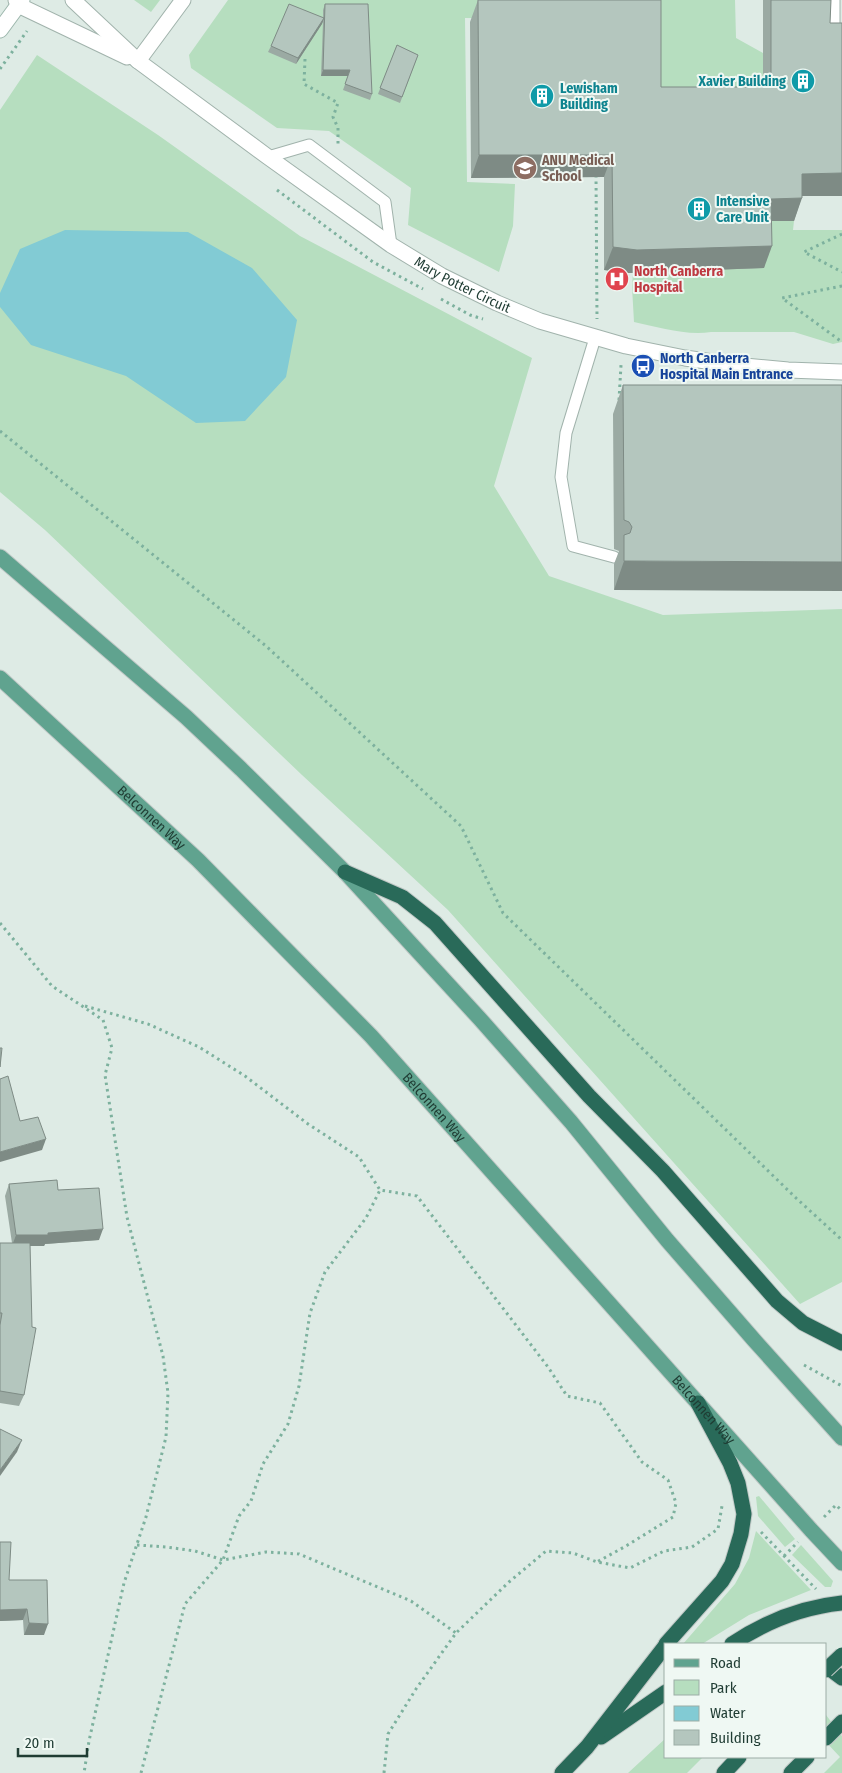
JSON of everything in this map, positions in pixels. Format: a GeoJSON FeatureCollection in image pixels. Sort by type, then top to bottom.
{"type":"FeatureCollection","features":[{"type":"Feature","properties":{"kind":"highway"},"geometry":{"type":"LineString","coordinates":[[345,872],[402,897],[435,923],[588,1096],[663,1171],[777,1301],[803,1323],[842,1343]]}},
{"type":"Feature","properties":{"kind":"highway"},"geometry":{"type":"LineString","coordinates":[[667,1643],[722,1581],[732,1564],[741,1534],[744,1514],[738,1483],[730,1463],[698,1402]]}},
{"type":"Feature","properties":{"kind":"highway"},"geometry":{"type":"LineString","coordinates":[[734,1643],[763,1626],[794,1613],[836,1604]]}},
{"type":"Feature","properties":{"kind":"highway"},"geometry":{"type":"LineString","coordinates":[[562,1773],[587,1747],[664,1647]]}},
{"type":"Feature","properties":{"kind":"highway"},"geometry":{"type":"LineString","coordinates":[[827,1669],[842,1655]]}},
{"type":"Feature","properties":{"kind":"highway"},"geometry":{"type":"LineString","coordinates":[[827,1667],[842,1678]]}},
{"type":"Feature","properties":{"kind":"highway"},"geometry":{"type":"LineString","coordinates":[[587,1747],[664,1693]]}},
{"type":"Feature","properties":{"kind":"highway"},"geometry":{"type":"LineString","coordinates":[[827,1737],[842,1722]]}},
{"type":"Feature","properties":{"kind":"highway"},"geometry":{"type":"LineString","coordinates":[[724,1773],[738,1758]]}},
{"type":"Feature","properties":{"kind":"highway"},"geometry":{"type":"LineString","coordinates":[[791,1773],[806,1758]]}},
{"type":"Feature","properties":{"kind":"main road"},"geometry":{"type":"LineString","coordinates":[[0,557],[186,718],[241,769],[345,872],[474,1012],[571,1122],[673,1247],[842,1438]]}},
{"type":"Feature","properties":{"kind":"main road","name":"Belconnen Way"},"geometry":{"type":"LineString","coordinates":[[0,678],[198,860],[371,1036],[811,1530],[842,1562]]}},
{"type":"Feature","properties":{"kind":"street","name":"Mary Potter Circuit"},"geometry":{"type":"LineString","coordinates":[[73,0],[138,61],[268,157],[392,245],[442,276],[497,303],[540,321],[595,338],[666,354],[734,365],[842,372]]}},
{"type":"Feature","properties":{"kind":"street"},"geometry":{"type":"LineString","coordinates":[[138,61],[183,0]]}},
{"type":"Feature","properties":{"kind":"street","name":"Mary Potter Circuit"},"geometry":{"type":"LineString","coordinates":[[19,2],[138,61]]}},
{"type":"Feature","properties":{"kind":"street"},"geometry":{"type":"LineString","coordinates":[[0,30],[19,2]]}},
{"type":"Feature","properties":{"kind":"lane"},"geometry":{"type":"LineString","coordinates":[[834,0],[834,30]]}},
{"type":"Feature","properties":{"kind":"lane"},"geometry":{"type":"LineString","coordinates":[[268,157],[308,145],[386,202],[392,245]]}},
{"type":"Feature","properties":{"kind":"lane"},"geometry":{"type":"LineString","coordinates":[[595,338],[566,433],[561,477],[573,546],[614,557]]}},
{"type":"Feature","properties":{"kind":"path"},"geometry":{"type":"LineString","coordinates":[[0,69],[25,34]]}},
{"type":"Feature","properties":{"kind":"path"},"geometry":{"type":"LineString","coordinates":[[305,59],[304,84],[338,103],[332,117],[338,128],[338,147]]}},
{"type":"Feature","properties":{"kind":"path"},"geometry":{"type":"LineString","coordinates":[[595,338],[597,292],[596,168]]}},
{"type":"Feature","properties":{"kind":"path"},"geometry":{"type":"LineString","coordinates":[[842,234],[804,252],[842,272]]}},
{"type":"Feature","properties":{"kind":"path"},"geometry":{"type":"LineString","coordinates":[[842,286],[782,298],[842,342]]}},
{"type":"Feature","properties":{"kind":"path"},"geometry":{"type":"LineString","coordinates":[[618,404],[621,365]]}},
{"type":"Feature","properties":{"kind":"path"},"geometry":{"type":"LineString","coordinates":[[0,431],[266,646],[461,826],[503,913],[774,1177],[842,1240]]}},
{"type":"Feature","properties":{"kind":"path"},"geometry":{"type":"LineString","coordinates":[[0,922],[52,986],[103,1020],[112,1048],[104,1075],[127,1217],[163,1356],[168,1393],[166,1437],[146,1517],[124,1583],[89,1741],[84,1773]]}},
{"type":"Feature","properties":{"kind":"path"},"geometry":{"type":"LineString","coordinates":[[83,1006],[148,1024],[199,1047],[245,1076],[308,1124],[359,1157],[380,1190],[417,1196],[548,1367],[567,1396],[600,1402],[642,1462],[668,1480],[676,1503],[673,1517],[597,1562]]}},
{"type":"Feature","properties":{"kind":"path"},"geometry":{"type":"LineString","coordinates":[[141,1773],[185,1604],[223,1560],[238,1516],[251,1501],[264,1464],[288,1424],[299,1386],[310,1313],[325,1272],[366,1218],[380,1190]]}},
{"type":"Feature","properties":{"kind":"path"},"geometry":{"type":"LineString","coordinates":[[384,1773],[388,1734],[416,1689],[456,1633],[509,1582],[546,1551],[573,1553],[597,1562],[630,1568],[664,1551],[692,1547],[718,1529],[723,1502]]}},
{"type":"Feature","properties":{"kind":"path"},"geometry":{"type":"LineString","coordinates":[[836,1505],[842,1511]]}},
{"type":"Feature","properties":{"kind":"path"},"geometry":{"type":"LineString","coordinates":[[760,1531],[836,1604]]}},
{"type":"Feature","properties":{"kind":"path"},"geometry":{"type":"LineString","coordinates":[[137,1545],[195,1551],[223,1560],[266,1552],[299,1554],[411,1601],[456,1633]]}},
{"type":"Feature","properties":{"kind":"green space"},"geometry":{"type":"Polygon","coordinates":[[[134,0],[160,0],[151,12],[134,0]]]}},
{"type":"Feature","properties":{"kind":"green space"},"geometry":{"type":"Polygon","coordinates":[[[228,0],[571,0],[572,19],[465,18],[467,182],[515,184],[513,226],[499,272],[408,225],[411,188],[329,131],[277,128],[191,68],[189,55],[228,0]]]}},
{"type":"Feature","properties":{"kind":"green space"},"geometry":{"type":"Polygon","coordinates":[[[653,0],[735,0],[736,38],[763,53],[763,109],[613,110],[653,0]]]}},
{"type":"Feature","properties":{"kind":"green space"},"geometry":{"type":"Polygon","coordinates":[[[37,55],[158,135],[300,236],[532,358],[494,486],[549,576],[663,615],[842,609],[842,1282],[800,1304],[448,910],[302,775],[45,530],[0,492],[0,110],[37,55]]]}},
{"type":"Feature","properties":{"kind":"green space"},"geometry":{"type":"Polygon","coordinates":[[[763,221],[794,221],[793,230],[842,230],[842,342],[833,344],[794,332],[692,333],[634,322],[633,272],[763,221]]]}},
{"type":"Feature","properties":{"kind":"green space"},"geometry":{"type":"Polygon","coordinates":[[[759,1496],[795,1539],[785,1547],[758,1516],[756,1497],[759,1496]]]}},
{"type":"Feature","properties":{"kind":"green space"},"geometry":{"type":"Polygon","coordinates":[[[756,1531],[811,1590],[749,1615],[704,1643],[684,1643],[735,1584],[749,1558],[756,1531]]]}},
{"type":"Feature","properties":{"kind":"green space"},"geometry":{"type":"Polygon","coordinates":[[[801,1545],[833,1581],[831,1587],[825,1587],[792,1555],[801,1545]]]}},
{"type":"Feature","properties":{"kind":"green space"},"geometry":{"type":"Polygon","coordinates":[[[827,1716],[842,1736],[842,1773],[824,1773],[840,1757],[827,1743],[827,1716]]]}},
{"type":"Feature","properties":{"kind":"green space"},"geometry":{"type":"Polygon","coordinates":[[[664,1740],[664,1758],[702,1758],[687,1773],[628,1773],[664,1740]]]}},
{"type":"Feature","properties":{"kind":"water"},"geometry":{"type":"Polygon","coordinates":[[[65,230],[188,232],[252,268],[297,320],[286,377],[245,421],[196,423],[126,376],[31,345],[0,307],[0,293],[20,249],[65,230]]]}},
{"type":"Feature","properties":{"kind":"building"},"geometry":{"type":"Polygon","coordinates":[[[478,0],[661,0],[661,87],[771,87],[771,0],[831,0],[830,23],[842,23],[842,173],[802,174],[802,198],[771,199],[772,246],[637,250],[613,247],[612,155],[479,155],[478,0]]]}},
{"type":"Feature","properties":{"kind":"building"},"geometry":{"type":"Polygon","coordinates":[[[289,4],[324,18],[298,58],[271,46],[289,4]]]}},
{"type":"Feature","properties":{"kind":"building"},"geometry":{"type":"Polygon","coordinates":[[[325,4],[368,4],[372,94],[345,84],[350,70],[323,70],[325,4]]]}},
{"type":"Feature","properties":{"kind":"building"},"geometry":{"type":"Polygon","coordinates":[[[397,45],[418,55],[402,97],[380,88],[397,45]]]}},
{"type":"Feature","properties":{"kind":"building"},"geometry":{"type":"Polygon","coordinates":[[[623,385],[842,385],[842,562],[624,561],[624,535],[630,533],[632,527],[629,522],[624,520],[623,385]]]}},
{"type":"Feature","properties":{"kind":"building"},"geometry":{"type":"Polygon","coordinates":[[[0,1048],[2,1048],[0,1067],[0,1048]]]}},
{"type":"Feature","properties":{"kind":"building"},"geometry":{"type":"Polygon","coordinates":[[[8,1076],[20,1121],[38,1117],[46,1139],[0,1152],[0,1079],[8,1076]]]}},
{"type":"Feature","properties":{"kind":"building"},"geometry":{"type":"Polygon","coordinates":[[[57,1180],[58,1190],[99,1188],[103,1229],[48,1233],[48,1235],[16,1235],[9,1184],[57,1180]]]}},
{"type":"Feature","properties":{"kind":"building"},"geometry":{"type":"Polygon","coordinates":[[[0,1243],[30,1243],[32,1327],[36,1328],[24,1395],[0,1391],[0,1325],[2,1313],[0,1313],[0,1243]]]}},
{"type":"Feature","properties":{"kind":"building"},"geometry":{"type":"Polygon","coordinates":[[[0,1429],[22,1440],[0,1470],[0,1429]]]}},
{"type":"Feature","properties":{"kind":"building"},"geometry":{"type":"Polygon","coordinates":[[[0,1542],[11,1542],[9,1580],[47,1580],[48,1624],[29,1623],[27,1609],[0,1610],[0,1542]]]}},
{"type":"Feature","properties":{"kind":"place","name":"Xavier Building"},"geometry":{"type":"Point","coordinates":[803,81]}},
{"type":"Feature","properties":{"kind":"place","name":"Lewisham Building"},"geometry":{"type":"Point","coordinates":[542,96]}},
{"type":"Feature","properties":{"kind":"place","name":"ANU Medical School"},"geometry":{"type":"Point","coordinates":[525,168]}},
{"type":"Feature","properties":{"kind":"place","name":"Intensive Care Unit"},"geometry":{"type":"Point","coordinates":[699,209]}},
{"type":"Feature","properties":{"kind":"place","name":"North Canberra Hospital"},"geometry":{"type":"Point","coordinates":[617,279]}},
{"type":"Feature","properties":{"kind":"place","name":"North Canberra Hospital Main Entrance"},"geometry":{"type":"Point","coordinates":[643,366]}}]}
